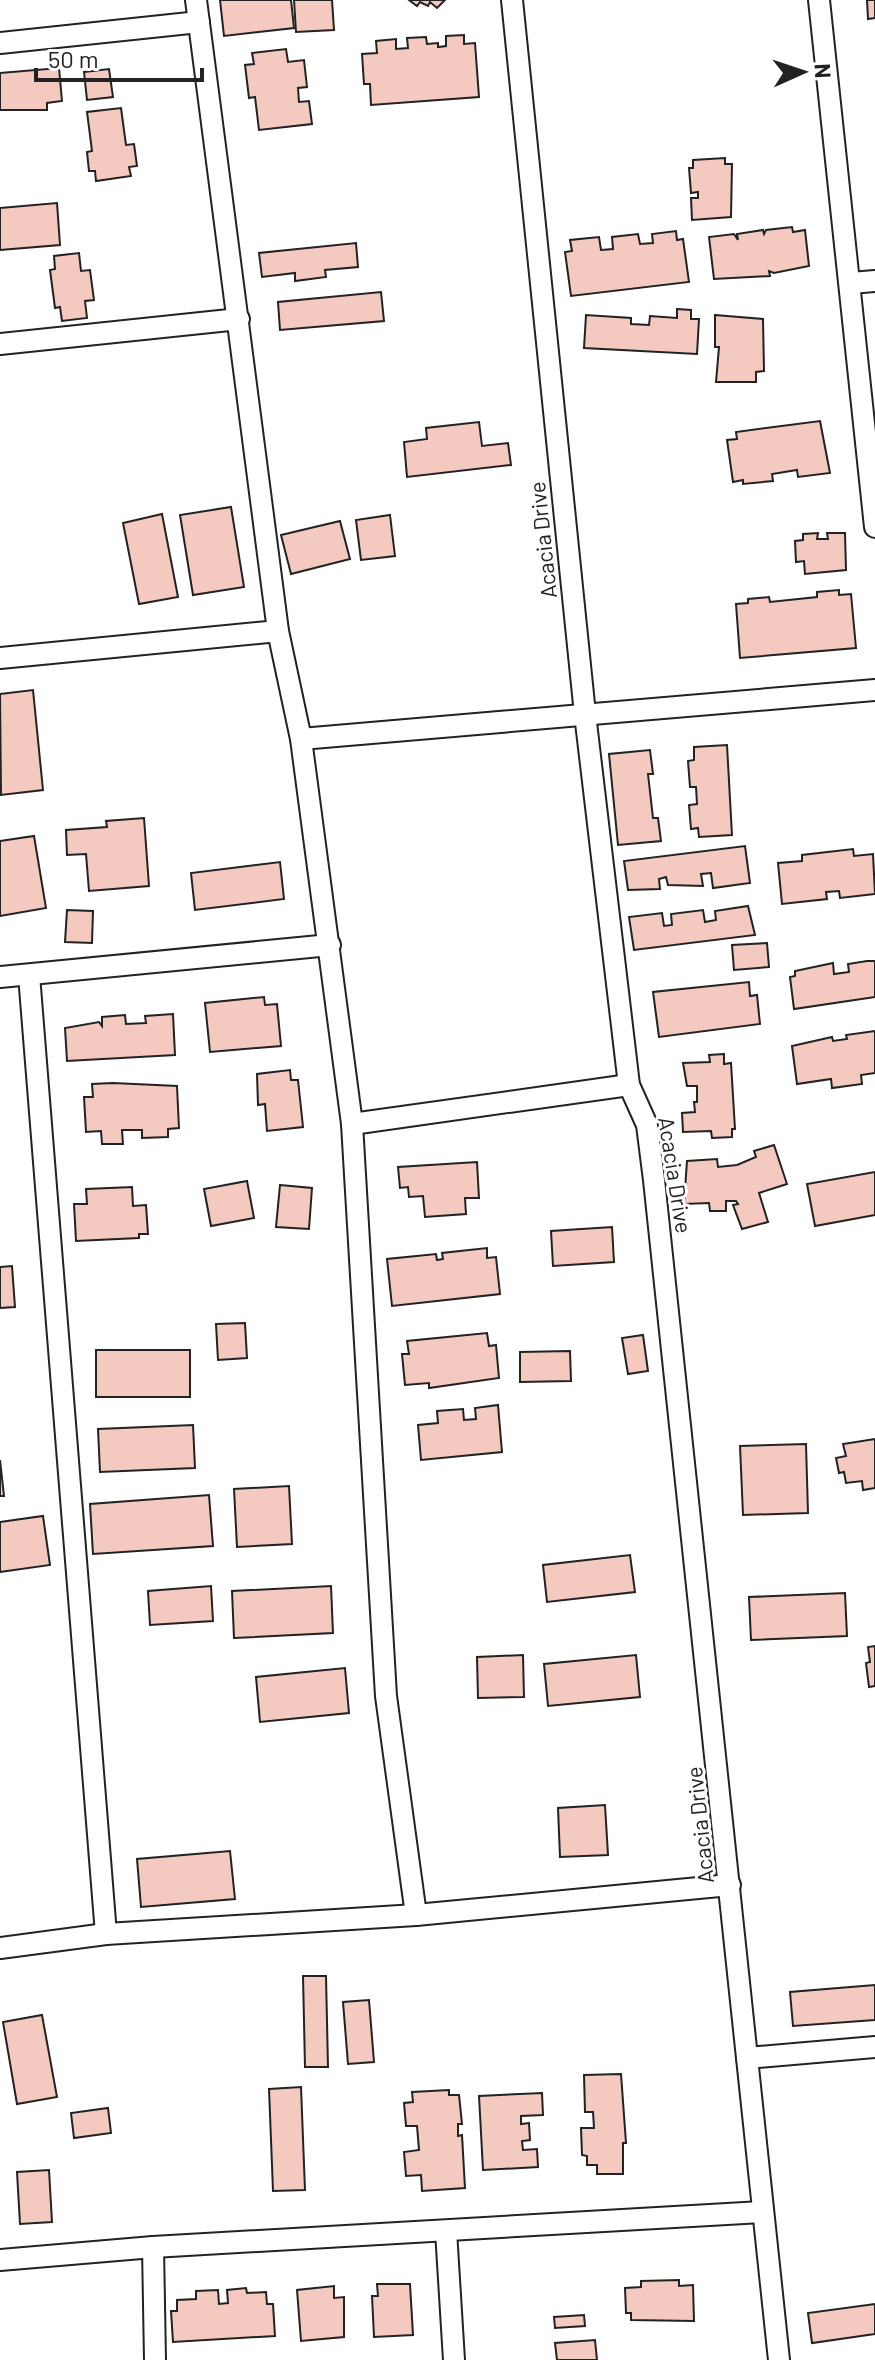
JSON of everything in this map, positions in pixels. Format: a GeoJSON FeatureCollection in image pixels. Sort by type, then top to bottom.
{"type":"FeatureCollection","features":[{"type":"Feature","properties":{"kind":"street"},"geometry":{"type":"LineString","coordinates":[[196,0],[278,631],[301,739],[352,1124],[386,1696],[416,1915]]}},
{"type":"Feature","properties":{"kind":"street","name":"Acacia Drive"},"geometry":{"type":"LineString","coordinates":[[512,0],[585,714],[629,1085],[647,1125],[654,1180],[779,2360]]}},
{"type":"Feature","properties":{"kind":"street"},"geometry":{"type":"LineString","coordinates":[[819,0],[875,527]]}},
{"type":"Feature","properties":{"kind":"street"},"geometry":{"type":"LineString","coordinates":[[0,43],[199,22]]}},
{"type":"Feature","properties":{"kind":"street"},"geometry":{"type":"LineString","coordinates":[[851,283],[875,281]]}},
{"type":"Feature","properties":{"kind":"street"},"geometry":{"type":"LineString","coordinates":[[0,344],[239,319]]}},
{"type":"Feature","properties":{"kind":"street"},"geometry":{"type":"LineString","coordinates":[[0,658],[278,631]]}},
{"type":"Feature","properties":{"kind":"street"},"geometry":{"type":"LineString","coordinates":[[301,739],[875,690]]}},
{"type":"Feature","properties":{"kind":"street"},"geometry":{"type":"LineString","coordinates":[[0,977],[330,945]]}},
{"type":"Feature","properties":{"kind":"street"},"geometry":{"type":"LineString","coordinates":[[29,975],[106,1934]]}},
{"type":"Feature","properties":{"kind":"street"},"geometry":{"type":"LineString","coordinates":[[352,1124],[629,1085]]}},
{"type":"Feature","properties":{"kind":"street"},"geometry":{"type":"LineString","coordinates":[[0,1948],[106,1934],[416,1915],[730,1885]]}},
{"type":"Feature","properties":{"kind":"street"},"geometry":{"type":"LineString","coordinates":[[747,2058],[875,2047]]}},
{"type":"Feature","properties":{"kind":"street"},"geometry":{"type":"LineString","coordinates":[[0,2260],[153,2247],[762,2212]]}},
{"type":"Feature","properties":{"kind":"street"},"geometry":{"type":"LineString","coordinates":[[446,2231],[454,2360]]}},
{"type":"Feature","properties":{"kind":"street"},"geometry":{"type":"LineString","coordinates":[[153,2247],[155,2360]]}},
{"type":"Feature","properties":{"kind":"building"},"geometry":{"type":"Polygon","coordinates":[[[220,0],[291,0],[294,28],[224,36],[220,0]]]}},
{"type":"Feature","properties":{"kind":"building"},"geometry":{"type":"Polygon","coordinates":[[[294,0],[332,0],[334,30],[296,32],[294,0]]]}},
{"type":"Feature","properties":{"kind":"building"},"geometry":{"type":"Polygon","coordinates":[[[409,0],[445,0],[437,8],[430,2],[428,6],[420,2],[417,6],[409,0]]]}},
{"type":"Feature","properties":{"kind":"building"},"geometry":{"type":"Polygon","coordinates":[[[867,0],[875,0],[875,18],[868,19],[867,0]]]}},
{"type":"Feature","properties":{"kind":"building"},"geometry":{"type":"Polygon","coordinates":[[[464,35],[464,44],[475,43],[479,97],[371,105],[370,84],[364,84],[362,54],[377,53],[376,41],[396,39],[396,49],[408,48],[407,38],[426,37],[427,44],[438,43],[438,47],[446,46],[446,36],[464,35]]]}},
{"type":"Feature","properties":{"kind":"building"},"geometry":{"type":"Polygon","coordinates":[[[286,49],[288,62],[304,60],[307,87],[298,88],[299,102],[309,101],[312,124],[259,130],[255,97],[249,98],[245,65],[254,64],[252,53],[286,49]]]}},
{"type":"Feature","properties":{"kind":"building"},"geometry":{"type":"Polygon","coordinates":[[[59,68],[62,101],[47,103],[47,110],[0,110],[0,73],[59,68]]]}},
{"type":"Feature","properties":{"kind":"building"},"geometry":{"type":"Polygon","coordinates":[[[109,69],[113,97],[87,100],[84,72],[109,69]]]}},
{"type":"Feature","properties":{"kind":"building"},"geometry":{"type":"Polygon","coordinates":[[[121,108],[126,145],[134,144],[137,166],[129,167],[131,176],[96,181],[95,171],[89,171],[87,152],[92,151],[87,112],[121,108]]]}},
{"type":"Feature","properties":{"kind":"building"},"geometry":{"type":"Polygon","coordinates":[[[725,158],[725,164],[732,164],[731,217],[692,220],[691,198],[698,198],[698,192],[691,193],[689,168],[693,168],[693,160],[725,158]]]}},
{"type":"Feature","properties":{"kind":"building"},"geometry":{"type":"Polygon","coordinates":[[[57,203],[60,245],[0,250],[0,208],[57,203]]]}},
{"type":"Feature","properties":{"kind":"building"},"geometry":{"type":"Polygon","coordinates":[[[792,227],[793,232],[805,230],[809,266],[774,273],[769,271],[770,276],[714,279],[709,237],[734,234],[738,240],[737,234],[763,230],[764,234],[766,230],[792,227]]]}},
{"type":"Feature","properties":{"kind":"building"},"geometry":{"type":"Polygon","coordinates":[[[676,231],[677,240],[683,239],[689,282],[571,296],[565,252],[572,251],[570,240],[599,237],[601,250],[613,249],[612,237],[638,234],[640,244],[653,243],[652,234],[676,231]]]}},
{"type":"Feature","properties":{"kind":"building"},"geometry":{"type":"Polygon","coordinates":[[[356,243],[358,267],[325,270],[326,277],[295,281],[295,273],[262,277],[259,253],[356,243]]]}},
{"type":"Feature","properties":{"kind":"building"},"geometry":{"type":"Polygon","coordinates":[[[79,253],[81,271],[90,270],[94,300],[85,301],[87,318],[62,321],[60,307],[55,308],[50,270],[55,269],[54,256],[79,253]]]}},
{"type":"Feature","properties":{"kind":"building"},"geometry":{"type":"Polygon","coordinates":[[[381,292],[384,321],[280,330],[278,302],[381,292]]]}},
{"type":"Feature","properties":{"kind":"building"},"geometry":{"type":"Polygon","coordinates":[[[677,309],[691,310],[691,319],[699,319],[697,354],[584,348],[586,315],[631,318],[631,324],[649,325],[650,316],[677,318],[677,309]]]}},
{"type":"Feature","properties":{"kind":"building"},"geometry":{"type":"Polygon","coordinates":[[[715,315],[763,319],[764,371],[756,372],[756,382],[716,382],[719,347],[715,347],[715,315]]]}},
{"type":"Feature","properties":{"kind":"building"},"geometry":{"type":"Polygon","coordinates":[[[820,421],[830,473],[798,477],[797,470],[772,474],[773,481],[733,482],[727,440],[737,439],[736,432],[820,421]]]}},
{"type":"Feature","properties":{"kind":"building"},"geometry":{"type":"Polygon","coordinates":[[[479,422],[482,446],[508,443],[511,465],[407,477],[404,442],[427,439],[426,428],[479,422]]]}},
{"type":"Feature","properties":{"kind":"building"},"geometry":{"type":"Polygon","coordinates":[[[231,507],[244,587],[193,595],[180,515],[231,507]]]}},
{"type":"Feature","properties":{"kind":"building"},"geometry":{"type":"Polygon","coordinates":[[[162,514],[178,597],[139,604],[123,523],[162,514]]]}},
{"type":"Feature","properties":{"kind":"building"},"geometry":{"type":"Polygon","coordinates":[[[390,515],[395,556],[361,560],[356,520],[390,515]]]}},
{"type":"Feature","properties":{"kind":"building"},"geometry":{"type":"Polygon","coordinates":[[[340,521],[350,559],[291,574],[281,535],[340,521]]]}},
{"type":"Feature","properties":{"kind":"building"},"geometry":{"type":"Polygon","coordinates":[[[818,533],[817,539],[828,539],[827,533],[845,533],[846,570],[805,574],[804,561],[796,562],[795,541],[803,540],[803,534],[818,533]]]}},
{"type":"Feature","properties":{"kind":"building"},"geometry":{"type":"Polygon","coordinates":[[[839,590],[839,595],[851,594],[856,648],[740,658],[736,604],[748,603],[748,599],[769,597],[770,602],[817,597],[817,592],[839,590]]]}},
{"type":"Feature","properties":{"kind":"building"},"geometry":{"type":"Polygon","coordinates":[[[33,690],[43,790],[1,795],[0,694],[33,690]]]}},
{"type":"Feature","properties":{"kind":"building"},"geometry":{"type":"Polygon","coordinates":[[[727,745],[732,835],[699,837],[698,828],[691,829],[689,805],[697,804],[696,787],[690,787],[688,761],[694,760],[694,747],[727,745]]]}},
{"type":"Feature","properties":{"kind":"building"},"geometry":{"type":"Polygon","coordinates":[[[650,750],[653,774],[648,774],[653,818],[658,818],[661,841],[618,845],[609,754],[650,750]]]}},
{"type":"Feature","properties":{"kind":"building"},"geometry":{"type":"Polygon","coordinates":[[[144,818],[149,886],[89,891],[86,854],[67,855],[66,830],[107,827],[106,821],[144,818]]]}},
{"type":"Feature","properties":{"kind":"building"},"geometry":{"type":"Polygon","coordinates":[[[34,836],[46,908],[0,916],[0,841],[34,836]]]}},
{"type":"Feature","properties":{"kind":"building"},"geometry":{"type":"Polygon","coordinates":[[[745,846],[750,883],[713,888],[711,873],[701,874],[703,886],[668,885],[666,877],[659,879],[660,889],[628,890],[624,861],[745,846]]]}},
{"type":"Feature","properties":{"kind":"building"},"geometry":{"type":"Polygon","coordinates":[[[853,849],[854,856],[873,854],[875,894],[840,898],[839,891],[826,892],[827,899],[782,904],[778,863],[802,861],[802,855],[853,849]]]}},
{"type":"Feature","properties":{"kind":"building"},"geometry":{"type":"Polygon","coordinates":[[[280,862],[284,899],[195,910],[191,873],[280,862]]]}},
{"type":"Feature","properties":{"kind":"building"},"geometry":{"type":"Polygon","coordinates":[[[748,906],[755,935],[634,950],[629,917],[662,913],[664,926],[672,925],[671,914],[703,910],[705,922],[716,920],[715,911],[748,906]]]}},
{"type":"Feature","properties":{"kind":"building"},"geometry":{"type":"Polygon","coordinates":[[[67,910],[93,911],[92,943],[65,942],[67,910]]]}},
{"type":"Feature","properties":{"kind":"building"},"geometry":{"type":"Polygon","coordinates":[[[767,943],[769,967],[734,970],[732,945],[767,943]]]}},
{"type":"Feature","properties":{"kind":"building"},"geometry":{"type":"Polygon","coordinates":[[[875,961],[875,997],[794,1009],[790,977],[795,976],[795,971],[833,963],[834,974],[849,972],[848,964],[875,961]]]}},
{"type":"Feature","properties":{"kind":"building"},"geometry":{"type":"Polygon","coordinates":[[[749,982],[750,996],[757,995],[760,1024],[659,1037],[653,992],[749,982]]]}},
{"type":"Feature","properties":{"kind":"building"},"geometry":{"type":"Polygon","coordinates":[[[264,997],[265,1005],[277,1004],[281,1046],[210,1052],[205,1003],[264,997]]]}},
{"type":"Feature","properties":{"kind":"building"},"geometry":{"type":"Polygon","coordinates":[[[173,1014],[175,1055],[67,1061],[65,1028],[99,1022],[102,1026],[102,1017],[125,1015],[126,1024],[146,1023],[145,1016],[173,1014]]]}},
{"type":"Feature","properties":{"kind":"building"},"geometry":{"type":"Polygon","coordinates":[[[875,1031],[875,1073],[861,1075],[862,1084],[832,1088],[831,1079],[797,1084],[792,1046],[832,1037],[833,1041],[847,1039],[846,1035],[875,1031]]]}},
{"type":"Feature","properties":{"kind":"building"},"geometry":{"type":"Polygon","coordinates":[[[724,1054],[724,1064],[731,1063],[735,1129],[732,1129],[732,1137],[712,1138],[711,1131],[683,1132],[682,1113],[695,1112],[697,1086],[687,1086],[683,1063],[710,1062],[709,1055],[724,1054]]]}},
{"type":"Feature","properties":{"kind":"building"},"geometry":{"type":"Polygon","coordinates":[[[290,1070],[291,1080],[298,1080],[303,1127],[267,1131],[265,1104],[258,1105],[257,1074],[290,1070]]]}},
{"type":"Feature","properties":{"kind":"building"},"geometry":{"type":"Polygon","coordinates":[[[92,1084],[177,1086],[179,1128],[168,1129],[168,1137],[142,1138],[142,1130],[122,1130],[123,1144],[102,1144],[101,1131],[86,1132],[84,1097],[93,1097],[92,1084]]]}},
{"type":"Feature","properties":{"kind":"building"},"geometry":{"type":"Polygon","coordinates":[[[774,1145],[787,1184],[759,1193],[768,1222],[742,1229],[733,1205],[738,1204],[736,1201],[726,1201],[726,1211],[710,1211],[709,1203],[684,1204],[687,1161],[717,1159],[718,1167],[737,1165],[756,1157],[754,1151],[774,1145]]]}},
{"type":"Feature","properties":{"kind":"building"},"geometry":{"type":"Polygon","coordinates":[[[477,1162],[479,1198],[465,1198],[466,1214],[425,1217],[423,1196],[409,1197],[408,1187],[400,1188],[398,1167],[477,1162]]]}},
{"type":"Feature","properties":{"kind":"building"},"geometry":{"type":"Polygon","coordinates":[[[875,1172],[875,1215],[815,1226],[807,1184],[875,1172]]]}},
{"type":"Feature","properties":{"kind":"building"},"geometry":{"type":"Polygon","coordinates":[[[247,1181],[254,1218],[211,1226],[204,1189],[247,1181]]]}},
{"type":"Feature","properties":{"kind":"building"},"geometry":{"type":"Polygon","coordinates":[[[280,1185],[312,1188],[309,1229],[276,1227],[280,1185]]]}},
{"type":"Feature","properties":{"kind":"building"},"geometry":{"type":"Polygon","coordinates":[[[132,1187],[133,1206],[146,1205],[148,1234],[139,1234],[139,1238],[76,1241],[74,1204],[87,1204],[86,1189],[132,1187]]]}},
{"type":"Feature","properties":{"kind":"building"},"geometry":{"type":"Polygon","coordinates":[[[612,1227],[614,1262],[553,1266],[551,1231],[612,1227]]]}},
{"type":"Feature","properties":{"kind":"building"},"geometry":{"type":"Polygon","coordinates":[[[487,1248],[487,1258],[496,1257],[500,1294],[392,1306],[387,1259],[436,1254],[437,1260],[443,1259],[442,1253],[487,1248]]]}},
{"type":"Feature","properties":{"kind":"building"},"geometry":{"type":"Polygon","coordinates":[[[12,1266],[15,1307],[0,1308],[0,1267],[12,1266]]]}},
{"type":"Feature","properties":{"kind":"building"},"geometry":{"type":"Polygon","coordinates":[[[245,1323],[247,1358],[218,1360],[216,1324],[245,1323]]]}},
{"type":"Feature","properties":{"kind":"building"},"geometry":{"type":"Polygon","coordinates":[[[487,1333],[489,1346],[496,1345],[499,1378],[429,1388],[429,1383],[405,1385],[402,1354],[409,1354],[407,1341],[487,1333]]]}},
{"type":"Feature","properties":{"kind":"building"},"geometry":{"type":"Polygon","coordinates":[[[643,1335],[648,1371],[628,1374],[622,1338],[643,1335]]]}},
{"type":"Feature","properties":{"kind":"building"},"geometry":{"type":"Polygon","coordinates":[[[96,1350],[190,1350],[190,1397],[96,1397],[96,1350]]]}},
{"type":"Feature","properties":{"kind":"building"},"geometry":{"type":"Polygon","coordinates":[[[570,1351],[571,1381],[520,1382],[520,1352],[570,1351]]]}},
{"type":"Feature","properties":{"kind":"building"},"geometry":{"type":"Polygon","coordinates":[[[498,1405],[502,1452],[421,1460],[418,1425],[438,1423],[437,1411],[463,1409],[464,1420],[476,1419],[475,1408],[498,1405]]]}},
{"type":"Feature","properties":{"kind":"building"},"geometry":{"type":"Polygon","coordinates":[[[193,1425],[195,1468],[100,1472],[98,1429],[193,1425]]]}},
{"type":"Feature","properties":{"kind":"building"},"geometry":{"type":"Polygon","coordinates":[[[875,1439],[875,1488],[863,1490],[862,1481],[846,1483],[844,1472],[839,1473],[836,1458],[846,1456],[843,1444],[875,1439]]]}},
{"type":"Feature","properties":{"kind":"building"},"geometry":{"type":"Polygon","coordinates":[[[806,1444],[808,1513],[743,1515],[740,1446],[806,1444]]]}},
{"type":"Feature","properties":{"kind":"building"},"geometry":{"type":"Polygon","coordinates":[[[0,1460],[4,1496],[0,1496],[0,1460]]]}},
{"type":"Feature","properties":{"kind":"building"},"geometry":{"type":"Polygon","coordinates":[[[289,1486],[292,1544],[237,1547],[234,1489],[289,1486]]]}},
{"type":"Feature","properties":{"kind":"building"},"geometry":{"type":"Polygon","coordinates":[[[209,1495],[213,1546],[93,1554],[90,1504],[209,1495]]]}},
{"type":"Feature","properties":{"kind":"building"},"geometry":{"type":"Polygon","coordinates":[[[43,1516],[50,1565],[0,1572],[0,1522],[43,1516]]]}},
{"type":"Feature","properties":{"kind":"building"},"geometry":{"type":"Polygon","coordinates":[[[630,1555],[635,1592],[547,1602],[543,1565],[630,1555]]]}},
{"type":"Feature","properties":{"kind":"building"},"geometry":{"type":"Polygon","coordinates":[[[211,1586],[213,1621],[150,1625],[148,1591],[211,1586]]]}},
{"type":"Feature","properties":{"kind":"building"},"geometry":{"type":"Polygon","coordinates":[[[331,1586],[333,1633],[234,1638],[232,1591],[331,1586]]]}},
{"type":"Feature","properties":{"kind":"building"},"geometry":{"type":"Polygon","coordinates":[[[845,1593],[847,1636],[751,1640],[749,1597],[845,1593]]]}},
{"type":"Feature","properties":{"kind":"building"},"geometry":{"type":"Polygon","coordinates":[[[875,1646],[875,1686],[869,1687],[868,1647],[875,1646]]]}},
{"type":"Feature","properties":{"kind":"building"},"geometry":{"type":"Polygon","coordinates":[[[523,1655],[524,1697],[478,1698],[477,1657],[523,1655]]]}},
{"type":"Feature","properties":{"kind":"building"},"geometry":{"type":"Polygon","coordinates":[[[636,1655],[640,1697],[548,1706],[544,1664],[636,1655]]]}},
{"type":"Feature","properties":{"kind":"building"},"geometry":{"type":"Polygon","coordinates":[[[345,1668],[349,1713],[260,1722],[256,1677],[345,1668]]]}},
{"type":"Feature","properties":{"kind":"building"},"geometry":{"type":"Polygon","coordinates":[[[605,1805],[608,1855],[560,1857],[558,1808],[605,1805]]]}},
{"type":"Feature","properties":{"kind":"building"},"geometry":{"type":"Polygon","coordinates":[[[230,1851],[235,1899],[141,1907],[137,1859],[230,1851]]]}},
{"type":"Feature","properties":{"kind":"building"},"geometry":{"type":"Polygon","coordinates":[[[303,1976],[326,1976],[328,2067],[305,2067],[303,1976]]]}},
{"type":"Feature","properties":{"kind":"building"},"geometry":{"type":"Polygon","coordinates":[[[875,1985],[875,2020],[793,2026],[790,1992],[875,1985]]]}},
{"type":"Feature","properties":{"kind":"building"},"geometry":{"type":"Polygon","coordinates":[[[369,2000],[374,2062],[348,2064],[343,2002],[369,2000]]]}},
{"type":"Feature","properties":{"kind":"building"},"geometry":{"type":"Polygon","coordinates":[[[42,2015],[57,2097],[17,2104],[3,2022],[42,2015]]]}},
{"type":"Feature","properties":{"kind":"building"},"geometry":{"type":"Polygon","coordinates":[[[621,2074],[626,2143],[623,2143],[623,2174],[597,2174],[597,2165],[587,2165],[587,2156],[582,2155],[581,2128],[594,2128],[593,2112],[585,2112],[584,2075],[621,2074]]]}},
{"type":"Feature","properties":{"kind":"building"},"geometry":{"type":"Polygon","coordinates":[[[301,2087],[305,2190],[273,2191],[269,2089],[301,2087]]]}},
{"type":"Feature","properties":{"kind":"building"},"geometry":{"type":"Polygon","coordinates":[[[449,2090],[449,2095],[459,2095],[462,2124],[458,2124],[458,2136],[462,2135],[465,2188],[422,2191],[421,2175],[406,2176],[404,2152],[419,2150],[417,2126],[406,2126],[404,2103],[413,2102],[412,2092],[449,2090]]]}},
{"type":"Feature","properties":{"kind":"building"},"geometry":{"type":"Polygon","coordinates":[[[542,2093],[543,2115],[521,2116],[521,2124],[529,2123],[530,2140],[522,2141],[523,2150],[537,2149],[538,2167],[483,2170],[479,2096],[542,2093]]]}},
{"type":"Feature","properties":{"kind":"building"},"geometry":{"type":"Polygon","coordinates":[[[108,2108],[111,2133],[74,2138],[71,2113],[108,2108]]]}},
{"type":"Feature","properties":{"kind":"building"},"geometry":{"type":"Polygon","coordinates":[[[49,2170],[52,2222],[20,2224],[17,2172],[49,2170]]]}},
{"type":"Feature","properties":{"kind":"building"},"geometry":{"type":"Polygon","coordinates":[[[679,2280],[679,2286],[693,2285],[694,2321],[631,2320],[631,2313],[626,2313],[625,2288],[641,2287],[641,2281],[679,2280]]]}},
{"type":"Feature","properties":{"kind":"building"},"geometry":{"type":"Polygon","coordinates":[[[377,2284],[410,2284],[413,2335],[374,2337],[372,2296],[378,2296],[377,2284]]]}},
{"type":"Feature","properties":{"kind":"building"},"geometry":{"type":"Polygon","coordinates":[[[334,2286],[334,2298],[344,2297],[344,2337],[301,2341],[297,2290],[334,2286]]]}},
{"type":"Feature","properties":{"kind":"building"},"geometry":{"type":"Polygon","coordinates":[[[246,2288],[247,2293],[266,2292],[267,2304],[273,2304],[275,2336],[173,2342],[171,2311],[177,2311],[177,2300],[196,2299],[196,2291],[218,2290],[219,2304],[228,2303],[227,2290],[246,2288]]]}},
{"type":"Feature","properties":{"kind":"building"},"geometry":{"type":"Polygon","coordinates":[[[875,2304],[875,2334],[812,2343],[808,2313],[875,2304]]]}},
{"type":"Feature","properties":{"kind":"building"},"geometry":{"type":"Polygon","coordinates":[[[584,2315],[585,2326],[555,2328],[554,2317],[584,2315]]]}},
{"type":"Feature","properties":{"kind":"building"},"geometry":{"type":"Polygon","coordinates":[[[595,2340],[597,2360],[557,2360],[555,2343],[595,2340]]]}}]}
